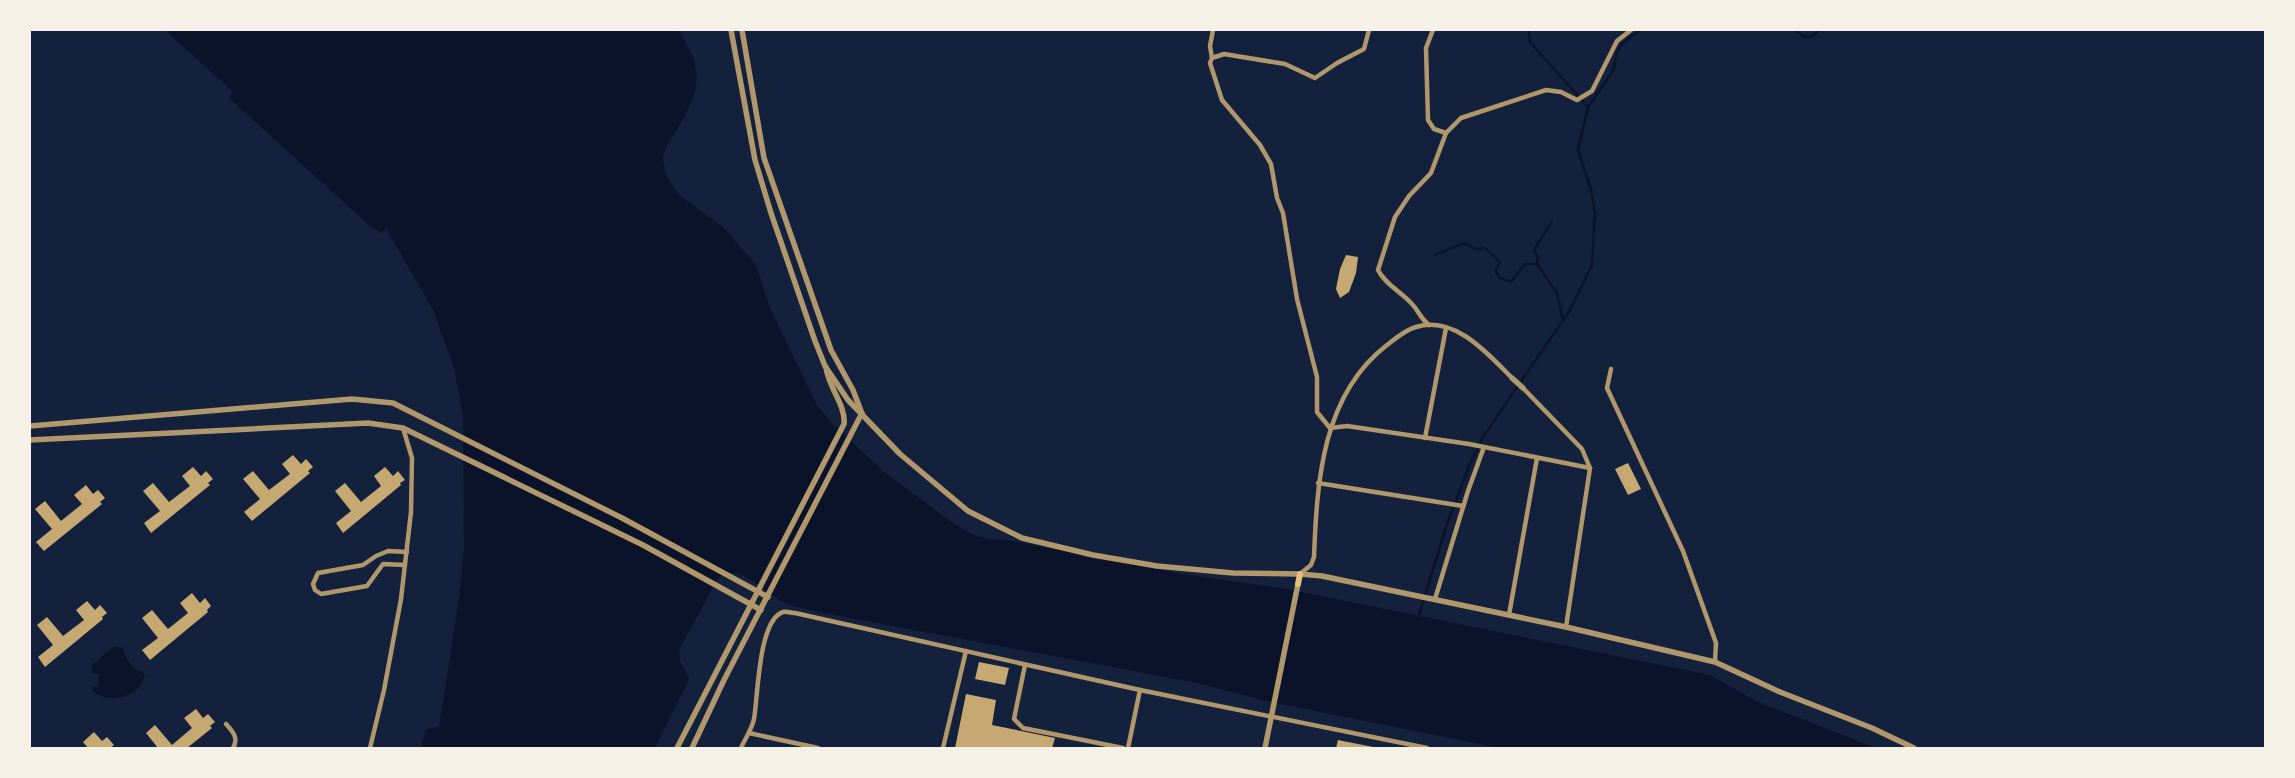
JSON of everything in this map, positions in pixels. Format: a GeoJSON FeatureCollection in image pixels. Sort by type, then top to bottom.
{"type":"FeatureCollection","features":[{"type":"Feature","properties":{"kind":"main road"},"geometry":{"type":"LineString","coordinates":[[1298,584],[1300,574]]}},
{"type":"Feature","properties":{"kind":"street"},"geometry":{"type":"LineString","coordinates":[[677,748],[845,422],[840,404],[830,387],[825,366],[777,230],[755,160],[730,30]]}},
{"type":"Feature","properties":{"kind":"street"},"geometry":{"type":"LineString","coordinates":[[692,748],[724,680],[862,413],[853,390],[831,350],[764,158],[742,30]]}},
{"type":"Feature","properties":{"kind":"street"},"geometry":{"type":"LineString","coordinates":[[1214,30],[1210,46],[1212,58],[1210,63],[1222,100],[1260,145],[1271,164],[1277,198],[1283,213],[1297,299],[1318,377],[1317,412],[1330,428]]}},
{"type":"Feature","properties":{"kind":"street"},"geometry":{"type":"LineString","coordinates":[[1212,58],[1224,54],[1285,64],[1315,78],[1337,63],[1364,49],[1369,30]]}},
{"type":"Feature","properties":{"kind":"street"},"geometry":{"type":"LineString","coordinates":[[1433,30],[1426,48],[1428,120],[1434,129],[1446,133]]}},
{"type":"Feature","properties":{"kind":"street"},"geometry":{"type":"LineString","coordinates":[[1429,325],[1420,318],[1414,306],[1398,290],[1382,278],[1378,270],[1395,217],[1409,196],[1432,173],[1446,133],[1461,118],[1546,90],[1561,92],[1577,100],[1592,91],[1617,41],[1632,30]]}},
{"type":"Feature","properties":{"kind":"street"},"geometry":{"type":"LineString","coordinates":[[1300,574],[1311,565],[1314,557],[1318,483],[1330,428],[1355,377],[1378,352],[1401,334],[1416,327],[1429,325],[1446,328],[1473,341],[1523,388],[1582,449],[1590,468],[1566,626]]}},
{"type":"Feature","properties":{"kind":"street"},"geometry":{"type":"LineString","coordinates":[[1425,438],[1446,328]]}},
{"type":"Feature","properties":{"kind":"street"},"geometry":{"type":"LineString","coordinates":[[825,366],[848,400],[900,454],[968,512],[1022,538],[1157,566],[1233,573],[1300,574],[1566,626],[1715,662],[1780,692],[1872,728],[1914,748]]}},
{"type":"Feature","properties":{"kind":"street"},"geometry":{"type":"LineString","coordinates":[[1611,369],[1607,388],[1683,551],[1716,643],[1715,662]]}},
{"type":"Feature","properties":{"kind":"street"},"geometry":{"type":"LineString","coordinates":[[30,426],[352,399],[393,404],[622,518],[768,597]]}},
{"type":"Feature","properties":{"kind":"street"},"geometry":{"type":"LineString","coordinates":[[30,440],[368,423],[403,428],[643,545],[761,610]]}},
{"type":"Feature","properties":{"kind":"street"},"geometry":{"type":"LineString","coordinates":[[1330,428],[1348,426],[1469,444],[1590,468]]}},
{"type":"Feature","properties":{"kind":"street"},"geometry":{"type":"LineString","coordinates":[[370,748],[384,690],[401,599],[412,512],[412,458],[403,428]]}},
{"type":"Feature","properties":{"kind":"street"},"geometry":{"type":"LineString","coordinates":[[1435,599],[1463,506],[1484,448]]}},
{"type":"Feature","properties":{"kind":"street"},"geometry":{"type":"LineString","coordinates":[[1509,615],[1537,458]]}},
{"type":"Feature","properties":{"kind":"street"},"geometry":{"type":"LineString","coordinates":[[1318,483],[1463,506]]}},
{"type":"Feature","properties":{"kind":"street"},"geometry":{"type":"LineString","coordinates":[[405,565],[383,564],[367,586],[321,594],[315,590],[313,584],[318,573],[363,565],[376,556],[388,551],[407,552]]}},
{"type":"Feature","properties":{"kind":"street"},"geometry":{"type":"LineString","coordinates":[[1265,748],[1298,584]]}},
{"type":"Feature","properties":{"kind":"street"},"geometry":{"type":"LineString","coordinates":[[741,748],[754,722],[760,661],[765,642],[775,618],[783,612],[795,613],[1140,690],[1427,748]]}},
{"type":"Feature","properties":{"kind":"street"},"geometry":{"type":"LineString","coordinates":[[943,748],[966,651]]}},
{"type":"Feature","properties":{"kind":"street"},"geometry":{"type":"LineString","coordinates":[[1025,665],[1014,719],[1023,728],[1124,748]]}},
{"type":"Feature","properties":{"kind":"street"},"geometry":{"type":"LineString","coordinates":[[1128,748],[1140,690]]}},
{"type":"Feature","properties":{"kind":"street"},"geometry":{"type":"LineString","coordinates":[[226,724],[235,734],[236,743],[233,748]]}},
{"type":"Feature","properties":{"kind":"street"},"geometry":{"type":"LineString","coordinates":[[749,733],[818,748]]}},
{"type":"Feature","properties":{"kind":"water"},"geometry":{"type":"Polygon","coordinates":[[[165,30],[679,30],[694,59],[697,76],[695,92],[685,116],[663,156],[665,173],[678,194],[724,228],[756,265],[770,308],[817,405],[832,423],[883,471],[953,523],[972,534],[988,539],[1008,540],[1182,574],[1287,589],[1710,675],[1758,702],[1876,748],[1499,748],[1266,701],[1197,683],[818,612],[785,603],[751,580],[733,573],[725,574],[718,579],[679,649],[680,661],[689,679],[655,748],[421,748],[426,729],[439,727],[459,598],[464,550],[463,415],[454,368],[433,310],[386,228],[382,233],[370,226],[230,99],[232,91],[165,30]]]}},
{"type":"Feature","properties":{"kind":"water"},"geometry":{"type":"Polygon","coordinates":[[[114,646],[123,648],[130,663],[145,676],[136,690],[122,697],[114,698],[99,695],[92,690],[92,665],[114,646]]]}},
{"type":"Feature","properties":{"kind":"pier"},"geometry":{"type":"Polygon","coordinates":[[[90,673],[99,674],[98,687],[89,686],[90,673]]]}},
{"type":"Feature","properties":{"kind":"building"},"geometry":{"type":"Polygon","coordinates":[[[1346,255],[1358,257],[1356,273],[1349,292],[1340,298],[1336,289],[1340,269],[1346,255]]]}},
{"type":"Feature","properties":{"kind":"building"},"geometry":{"type":"Polygon","coordinates":[[[293,455],[301,464],[306,459],[313,467],[308,471],[310,473],[252,521],[244,512],[260,499],[243,479],[253,471],[269,490],[290,474],[282,464],[293,455]]]}},
{"type":"Feature","properties":{"kind":"building"},"geometry":{"type":"Polygon","coordinates":[[[1628,463],[1641,489],[1628,495],[1615,469],[1628,463]]]}},
{"type":"Feature","properties":{"kind":"building"},"geometry":{"type":"Polygon","coordinates":[[[193,467],[201,476],[206,471],[213,479],[208,483],[210,485],[151,533],[144,523],[160,511],[143,491],[153,483],[169,502],[190,486],[182,476],[193,467]]]}},
{"type":"Feature","properties":{"kind":"building"},"geometry":{"type":"Polygon","coordinates":[[[385,467],[393,476],[398,471],[405,480],[343,533],[336,523],[351,511],[335,491],[345,483],[361,502],[381,486],[374,476],[385,467]]]}},
{"type":"Feature","properties":{"kind":"building"},"geometry":{"type":"Polygon","coordinates":[[[86,485],[93,494],[98,490],[105,498],[100,502],[102,504],[44,551],[36,542],[52,529],[35,509],[45,501],[61,521],[82,504],[74,495],[86,485]]]}},
{"type":"Feature","properties":{"kind":"building"},"geometry":{"type":"Polygon","coordinates":[[[192,593],[200,603],[205,598],[211,606],[207,610],[208,612],[150,660],[142,650],[158,638],[142,618],[152,610],[168,629],[188,613],[180,603],[192,593]]]}},
{"type":"Feature","properties":{"kind":"building"},"geometry":{"type":"Polygon","coordinates":[[[87,601],[95,610],[100,605],[107,613],[102,617],[103,619],[45,667],[38,657],[53,645],[37,625],[47,617],[63,636],[84,620],[76,610],[87,601]]]}},
{"type":"Feature","properties":{"kind":"building"},"geometry":{"type":"Polygon","coordinates":[[[979,662],[1009,668],[1005,685],[975,679],[979,662]]]}},
{"type":"Feature","properties":{"kind":"building"},"geometry":{"type":"Polygon","coordinates":[[[966,694],[996,700],[992,725],[1055,738],[1052,748],[955,748],[966,694]]]}},
{"type":"Feature","properties":{"kind":"building"},"geometry":{"type":"Polygon","coordinates":[[[196,709],[203,718],[208,714],[215,722],[210,726],[212,728],[187,748],[158,748],[146,733],[155,725],[172,745],[192,728],[184,718],[196,709]]]}},
{"type":"Feature","properties":{"kind":"building"},"geometry":{"type":"Polygon","coordinates":[[[94,732],[102,741],[107,737],[114,745],[110,748],[88,748],[83,742],[94,732]]]}},
{"type":"Feature","properties":{"kind":"building"},"geometry":{"type":"Polygon","coordinates":[[[1338,740],[1373,747],[1373,748],[1336,748],[1338,740]]]}},
{"type":"Feature","properties":{"kind":"waterway"},"geometry":{"type":"LineString","coordinates":[[1529,30],[1530,42],[1588,107]]}},
{"type":"Feature","properties":{"kind":"waterway"},"geometry":{"type":"LineString","coordinates":[[1418,618],[1447,524],[1470,464],[1483,437],[1570,310],[1592,265],[1595,212],[1591,190],[1578,150],[1588,107],[1613,71],[1617,52],[1623,43],[1640,30]]}},
{"type":"Feature","properties":{"kind":"waterway"},"geometry":{"type":"LineString","coordinates":[[1795,30],[1804,37],[1813,36],[1819,30]]}},
{"type":"Feature","properties":{"kind":"waterway"},"geometry":{"type":"LineString","coordinates":[[1537,263],[1538,258],[1534,250],[1552,221]]}},
{"type":"Feature","properties":{"kind":"waterway"},"geometry":{"type":"LineString","coordinates":[[1435,255],[1464,243],[1476,249],[1485,248],[1500,262],[1495,271],[1500,278],[1511,282],[1525,264],[1537,264],[1557,293],[1563,320]]}}]}
